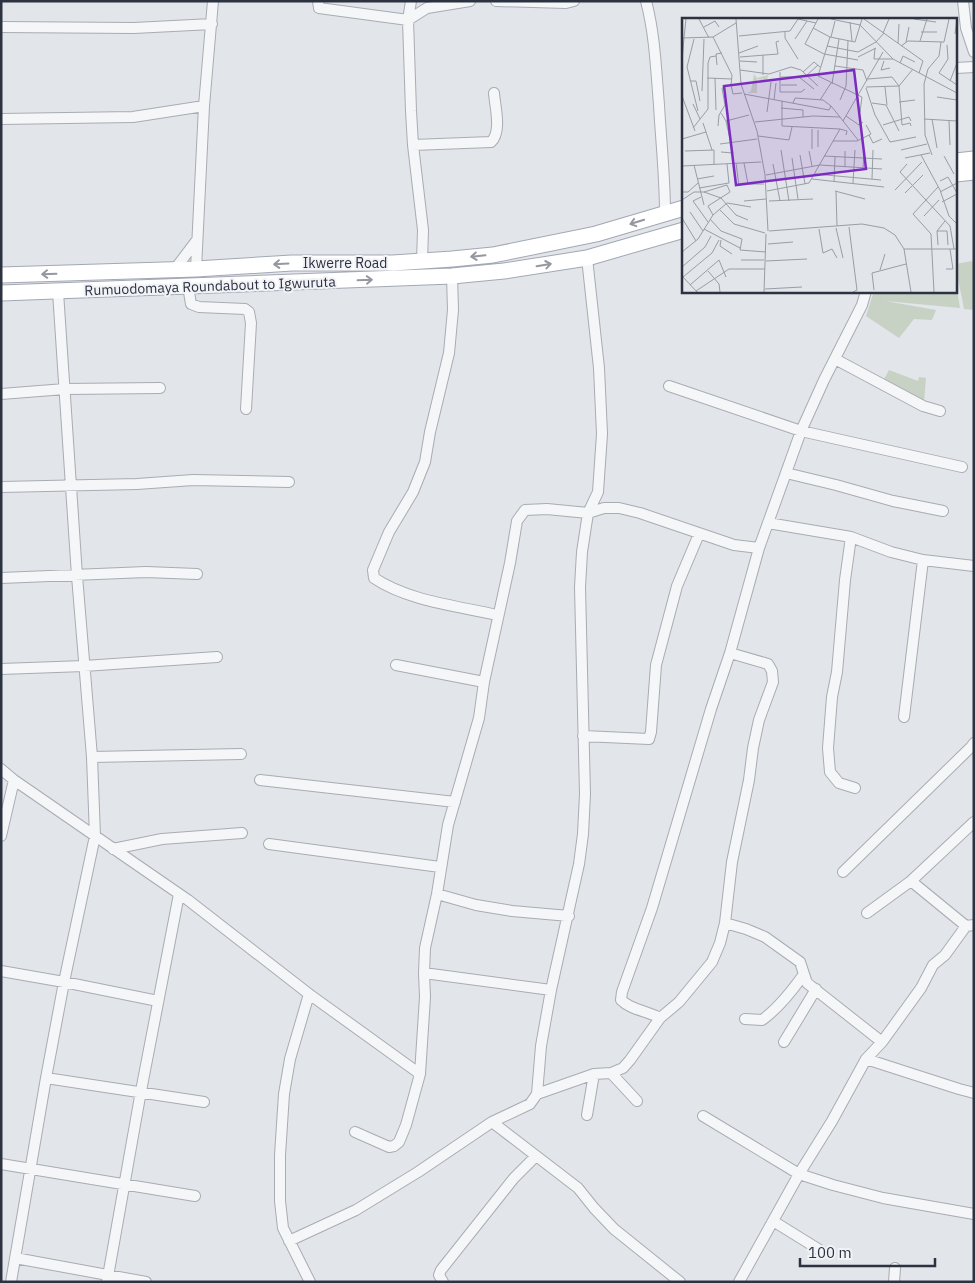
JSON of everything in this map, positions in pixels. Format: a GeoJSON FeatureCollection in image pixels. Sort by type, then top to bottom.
{"type":"FeatureCollection","features":[{"type":"Feature","properties":{"kind":"main road"},"geometry":{"type":"LineString","coordinates":[[958,161],[974,160]]}},
{"type":"Feature","properties":{"kind":"main road"},"geometry":{"type":"LineString","coordinates":[[958,174],[974,172]]}},
{"type":"Feature","properties":{"kind":"main road","name":"Ikwerre Road"},"geometry":{"type":"LineString","coordinates":[[1,275],[196,269],[292,263],[422,262],[493,255],[596,234],[682,209]]}},
{"type":"Feature","properties":{"kind":"main road","name":"Rumuodomaya Roundabout to Igwuruta"},"geometry":{"type":"LineString","coordinates":[[1,293],[452,276],[504,271],[587,258],[682,231]]}},
{"type":"Feature","properties":{"kind":"main road"},"geometry":{"type":"LineString","coordinates":[[58,292],[63,287],[77,284],[175,280],[196,269]]}},
{"type":"Feature","properties":{"kind":"street"},"geometry":{"type":"LineString","coordinates":[[196,269],[204,106],[213,1]]}},
{"type":"Feature","properties":{"kind":"street"},"geometry":{"type":"LineString","coordinates":[[318,1],[319,8],[408,20],[427,8],[470,1]]}},
{"type":"Feature","properties":{"kind":"street"},"geometry":{"type":"LineString","coordinates":[[411,1],[408,20],[413,145],[423,230],[422,262]]}},
{"type":"Feature","properties":{"kind":"street"},"geometry":{"type":"LineString","coordinates":[[496,1],[566,3],[574,1]]}},
{"type":"Feature","properties":{"kind":"street"},"geometry":{"type":"LineString","coordinates":[[646,1],[651,21],[655,57],[665,184],[665,213]]}},
{"type":"Feature","properties":{"kind":"street"},"geometry":{"type":"LineString","coordinates":[[963,1],[966,28],[974,52]]}},
{"type":"Feature","properties":{"kind":"street"},"geometry":{"type":"LineString","coordinates":[[1,27],[134,28],[212,24]]}},
{"type":"Feature","properties":{"kind":"street"},"geometry":{"type":"LineString","coordinates":[[958,68],[974,67]]}},
{"type":"Feature","properties":{"kind":"street"},"geometry":{"type":"LineString","coordinates":[[413,145],[491,142],[496,138],[497,130],[494,93]]}},
{"type":"Feature","properties":{"kind":"street"},"geometry":{"type":"LineString","coordinates":[[1,119],[133,116],[204,106]]}},
{"type":"Feature","properties":{"kind":"street"},"geometry":{"type":"LineString","coordinates":[[175,269],[197,240]]}},
{"type":"Feature","properties":{"kind":"street"},"geometry":{"type":"LineString","coordinates":[[289,1240],[356,1210],[418,1172],[492,1122],[530,1104],[537,1094],[541,1046],[551,990],[569,916],[583,834],[585,794],[580,587],[582,552],[588,513],[598,492],[602,434],[599,368],[587,258]]}},
{"type":"Feature","properties":{"kind":"street"},"geometry":{"type":"LineString","coordinates":[[452,276],[453,310],[450,353],[430,432],[425,462],[413,492],[389,532],[373,570],[374,578],[383,584],[415,597],[497,614]]}},
{"type":"Feature","properties":{"kind":"street"},"geometry":{"type":"LineString","coordinates":[[188,286],[191,304],[199,307],[245,309],[250,312],[246,409]]}},
{"type":"Feature","properties":{"kind":"street"},"geometry":{"type":"LineString","coordinates":[[11,1282],[64,982],[96,836],[92,757],[77,576],[73,486],[58,292]]}},
{"type":"Feature","properties":{"kind":"street"},"geometry":{"type":"LineString","coordinates":[[660,1018],[626,1004],[621,1000],[622,992],[652,908],[711,709],[730,653],[759,548],[801,430],[862,305],[866,292]]}},
{"type":"Feature","properties":{"kind":"street"},"geometry":{"type":"LineString","coordinates":[[835,359],[923,406],[940,411]]}},
{"type":"Feature","properties":{"kind":"street"},"geometry":{"type":"LineString","coordinates":[[670,386],[801,430],[962,467]]}},
{"type":"Feature","properties":{"kind":"street"},"geometry":{"type":"LineString","coordinates":[[1,394],[65,389],[160,388]]}},
{"type":"Feature","properties":{"kind":"street"},"geometry":{"type":"LineString","coordinates":[[786,474],[836,484],[893,501],[943,511]]}},
{"type":"Feature","properties":{"kind":"street"},"geometry":{"type":"LineString","coordinates":[[1,487],[73,486],[193,480],[288,482]]}},
{"type":"Feature","properties":{"kind":"street"},"geometry":{"type":"LineString","coordinates":[[355,1132],[389,1147],[399,1142],[406,1125],[420,1074],[425,997],[425,948],[437,894],[448,826],[479,718],[497,614],[510,563],[517,521],[525,510],[588,513],[604,508],[626,510],[661,519],[734,545],[759,548]]}},
{"type":"Feature","properties":{"kind":"street"},"geometry":{"type":"LineString","coordinates":[[768,523],[852,538],[891,552],[923,560],[974,566]]}},
{"type":"Feature","properties":{"kind":"street"},"geometry":{"type":"LineString","coordinates":[[583,736],[648,739],[651,732],[656,665],[677,586],[699,534]]}},
{"type":"Feature","properties":{"kind":"street"},"geometry":{"type":"LineString","coordinates":[[852,538],[845,580],[829,722],[828,748],[830,772],[839,782],[855,788]]}},
{"type":"Feature","properties":{"kind":"street"},"geometry":{"type":"LineString","coordinates":[[904,717],[923,560]]}},
{"type":"Feature","properties":{"kind":"street"},"geometry":{"type":"LineString","coordinates":[[1,578],[146,572],[198,574]]}},
{"type":"Feature","properties":{"kind":"street"},"geometry":{"type":"LineString","coordinates":[[537,1094],[594,1074],[611,1073],[622,1068],[630,1060],[660,1018],[679,1002],[712,962],[720,943],[725,923],[732,862],[759,720],[773,682],[772,671],[768,664],[730,653]]}},
{"type":"Feature","properties":{"kind":"street"},"geometry":{"type":"LineString","coordinates":[[1,669],[84,666],[217,656]]}},
{"type":"Feature","properties":{"kind":"street"},"geometry":{"type":"LineString","coordinates":[[396,665],[484,682]]}},
{"type":"Feature","properties":{"kind":"street"},"geometry":{"type":"LineString","coordinates":[[843,872],[974,743]]}},
{"type":"Feature","properties":{"kind":"street"},"geometry":{"type":"LineString","coordinates":[[92,757],[241,754]]}},
{"type":"Feature","properties":{"kind":"street"},"geometry":{"type":"LineString","coordinates":[[1,770],[179,894],[309,994],[420,1074]]}},
{"type":"Feature","properties":{"kind":"street"},"geometry":{"type":"LineString","coordinates":[[1,836],[14,780]]}},
{"type":"Feature","properties":{"kind":"street"},"geometry":{"type":"LineString","coordinates":[[260,780],[455,802]]}},
{"type":"Feature","properties":{"kind":"street"},"geometry":{"type":"LineString","coordinates":[[867,914],[910,881],[974,822]]}},
{"type":"Feature","properties":{"kind":"street"},"geometry":{"type":"LineString","coordinates":[[113,849],[162,839],[242,833]]}},
{"type":"Feature","properties":{"kind":"street"},"geometry":{"type":"LineString","coordinates":[[269,844],[440,867]]}},
{"type":"Feature","properties":{"kind":"street"},"geometry":{"type":"LineString","coordinates":[[739,1282],[798,1174],[832,1120],[866,1059],[882,1042],[921,988],[933,964],[945,955],[970,925],[910,881]]}},
{"type":"Feature","properties":{"kind":"street"},"geometry":{"type":"LineString","coordinates":[[108,1278],[179,894]]}},
{"type":"Feature","properties":{"kind":"street"},"geometry":{"type":"LineString","coordinates":[[437,894],[494,908],[569,916]]}},
{"type":"Feature","properties":{"kind":"street"},"geometry":{"type":"LineString","coordinates":[[725,923],[765,937],[800,962],[807,983],[882,1042]]}},
{"type":"Feature","properties":{"kind":"street"},"geometry":{"type":"LineString","coordinates":[[1,972],[64,982],[158,1001]]}},
{"type":"Feature","properties":{"kind":"street"},"geometry":{"type":"LineString","coordinates":[[424,973],[551,990]]}},
{"type":"Feature","properties":{"kind":"street"},"geometry":{"type":"LineString","coordinates":[[745,1018],[762,1020],[770,1015],[780,1002],[789,995],[804,974]]}},
{"type":"Feature","properties":{"kind":"street"},"geometry":{"type":"LineString","coordinates":[[784,1042],[816,989]]}},
{"type":"Feature","properties":{"kind":"street"},"geometry":{"type":"LineString","coordinates":[[309,994],[290,1059],[284,1094],[280,1155],[280,1202],[283,1228],[310,1282]]}},
{"type":"Feature","properties":{"kind":"street"},"geometry":{"type":"LineString","coordinates":[[866,1059],[974,1093]]}},
{"type":"Feature","properties":{"kind":"street"},"geometry":{"type":"LineString","coordinates":[[611,1073],[637,1101]]}},
{"type":"Feature","properties":{"kind":"street"},"geometry":{"type":"LineString","coordinates":[[587,1115],[594,1074]]}},
{"type":"Feature","properties":{"kind":"street"},"geometry":{"type":"LineString","coordinates":[[46,1078],[204,1102]]}},
{"type":"Feature","properties":{"kind":"street"},"geometry":{"type":"LineString","coordinates":[[703,1116],[798,1174],[883,1198],[974,1214]]}},
{"type":"Feature","properties":{"kind":"street"},"geometry":{"type":"LineString","coordinates":[[492,1122],[578,1188],[614,1229],[680,1282]]}},
{"type":"Feature","properties":{"kind":"street"},"geometry":{"type":"LineString","coordinates":[[443,1282],[439,1275],[441,1270],[514,1178],[536,1156]]}},
{"type":"Feature","properties":{"kind":"street"},"geometry":{"type":"LineString","coordinates":[[1,1164],[195,1196]]}},
{"type":"Feature","properties":{"kind":"street"},"geometry":{"type":"LineString","coordinates":[[772,1221],[823,1252]]}},
{"type":"Feature","properties":{"kind":"street"},"geometry":{"type":"LineString","coordinates":[[15,1258],[108,1278],[146,1282]]}},
{"type":"Feature","properties":{"kind":"street"},"geometry":{"type":"LineString","coordinates":[[894,1282],[895,1268]]}},
{"type":"Feature","properties":{"kind":"green space"},"geometry":{"type":"Polygon","coordinates":[[[972,261],[974,266],[974,310],[964,309],[958,278],[958,264],[972,261]]]}},
{"type":"Feature","properties":{"kind":"green space"},"geometry":{"type":"Polygon","coordinates":[[[874,292],[957,292],[960,308],[885,301],[936,310],[932,320],[914,319],[899,338],[866,316],[874,292]]]}},
{"type":"Feature","properties":{"kind":"green space"},"geometry":{"type":"Polygon","coordinates":[[[889,370],[918,381],[919,377],[926,378],[924,403],[882,383],[889,370]]]}}]}
